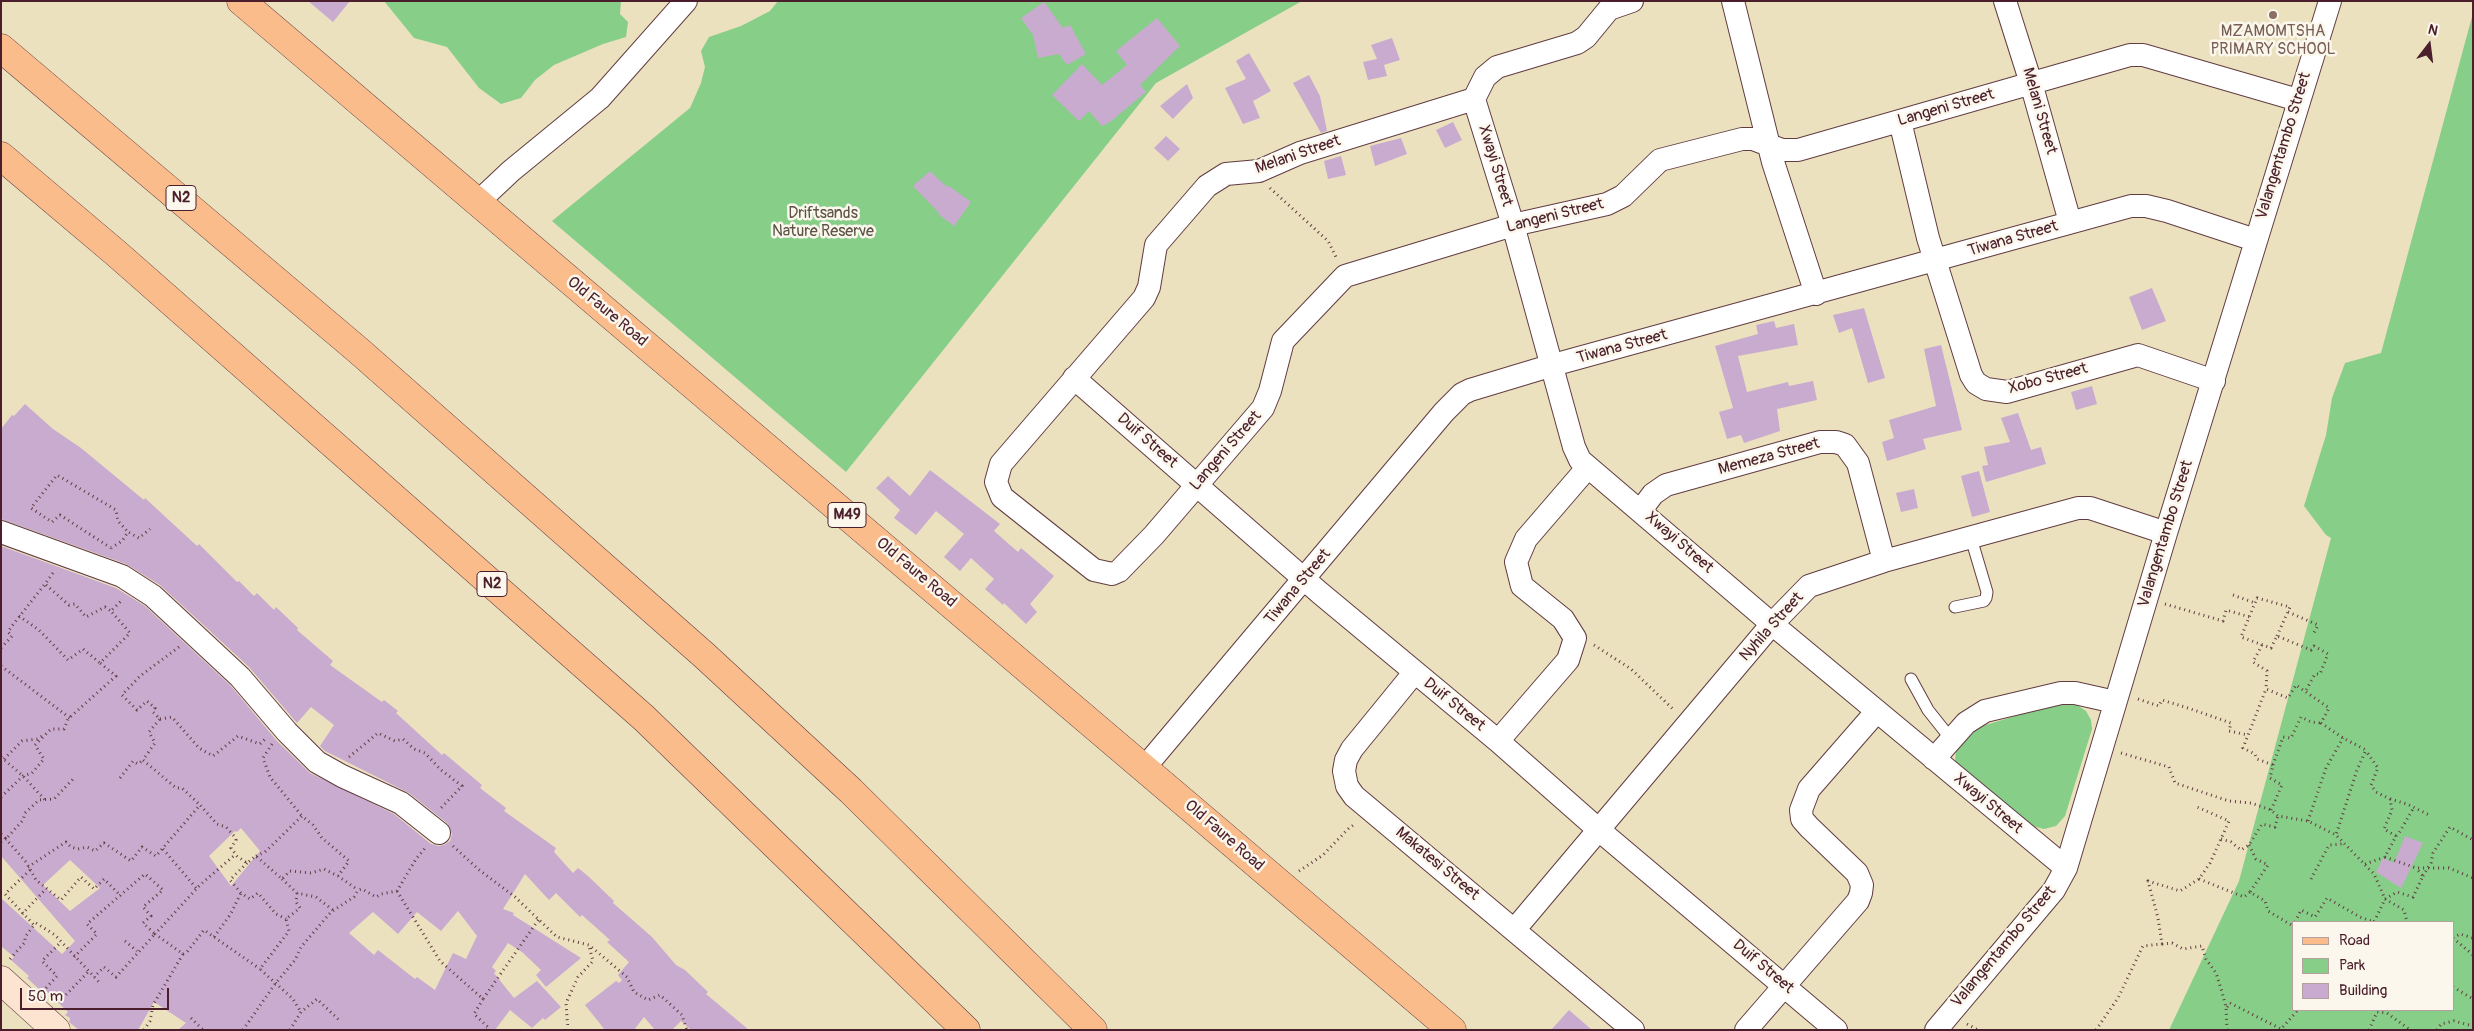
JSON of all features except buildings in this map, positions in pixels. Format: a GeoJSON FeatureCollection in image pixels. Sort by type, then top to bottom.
{"type":"FeatureCollection","features":[{"type":"Feature","properties":{"kind":"main road","name":"Old Faure Road"},"geometry":{"type":"LineString","coordinates":[[241,1],[1145,767],[1452,1030]]}},
{"type":"Feature","properties":{"kind":"main road","name":"N2"},"geometry":{"type":"LineString","coordinates":[[1,48],[344,338],[705,656],[851,791],[1093,1030]]}},
{"type":"Feature","properties":{"kind":"main road","name":"N2"},"geometry":{"type":"LineString","coordinates":[[1,156],[117,254],[644,718],[966,1030]]}},
{"type":"Feature","properties":{"kind":"street"},"geometry":{"type":"LineString","coordinates":[[478,202],[511,171],[600,98],[686,1]]}},
{"type":"Feature","properties":{"kind":"street"},"geometry":{"type":"LineString","coordinates":[[1474,99],[1485,77],[1497,67],[1577,43],[1586,37],[1609,9],[1632,1]]}},
{"type":"Feature","properties":{"kind":"street"},"geometry":{"type":"LineString","coordinates":[[1733,1],[1769,146],[1816,294]]}},
{"type":"Feature","properties":{"kind":"street","name":"Melani Street"},"geometry":{"type":"LineString","coordinates":[[2005,1],[2031,83],[2070,222]]}},
{"type":"Feature","properties":{"kind":"street","name":"Valangentambo Street"},"geometry":{"type":"LineString","coordinates":[[1936,1030],[2054,890],[2066,868],[2255,240],[2330,1]]}},
{"type":"Feature","properties":{"kind":"street","name":"Langeni Street"},"geometry":{"type":"LineString","coordinates":[[996,482],[1002,497],[1012,506],[1094,570],[1112,574],[1125,566],[1263,408],[1270,392],[1280,345],[1285,336],[1345,276],[1514,225],[1616,200],[1660,160],[1742,139],[1753,139],[1782,150],[1798,150],[2124,55],[2136,54],[2298,100]]}},
{"type":"Feature","properties":{"kind":"street","name":"Melani Street"},"geometry":{"type":"LineString","coordinates":[[996,482],[1001,464],[1144,298],[1149,287],[1156,245],[1192,201],[1207,186],[1226,174],[1259,171],[1300,152],[1474,99]]}},
{"type":"Feature","properties":{"kind":"street","name":"Xwayi Street"},"geometry":{"type":"LineString","coordinates":[[1474,99],[1514,225],[1574,446],[1580,460],[1641,510],[1772,624],[2066,868]]}},
{"type":"Feature","properties":{"kind":"street","name":"Xobo Street"},"geometry":{"type":"LineString","coordinates":[[1900,121],[1928,238],[1971,375],[1976,383],[1986,389],[2007,392],[2138,355],[2214,381]]}},
{"type":"Feature","properties":{"kind":"street","name":"Tiwana Street"},"geometry":{"type":"LineString","coordinates":[[1145,767],[1462,394],[1553,365],[2131,206],[2146,206],[2255,240]]}},
{"type":"Feature","properties":{"kind":"street","name":"Duif Street"},"geometry":{"type":"LineString","coordinates":[[1074,378],[1414,673],[1498,741],[1599,830],[1836,1030]]}},
{"type":"Feature","properties":{"kind":"street","name":"Memeza Street"},"geometry":{"type":"LineString","coordinates":[[1641,510],[1653,494],[1666,485],[1820,442],[1836,442],[1845,445],[1858,462],[1884,561]]}},
{"type":"Feature","properties":{"kind":"street"},"geometry":{"type":"LineString","coordinates":[[1498,741],[1568,660],[1575,638],[1563,619],[1522,586],[1516,562],[1526,539],[1588,467]]}},
{"type":"Feature","properties":{"kind":"street","name":"Nyhila Street"},"geometry":{"type":"LineString","coordinates":[[1515,929],[1772,624],[1810,586],[1884,561],[1972,538],[2069,509],[2084,508],[2166,533]]}},
{"type":"Feature","properties":{"kind":"street"},"geometry":{"type":"LineString","coordinates":[[1,532],[100,568],[137,585],[195,634],[240,677],[284,729],[316,762],[402,803],[433,828]]}},
{"type":"Feature","properties":{"kind":"street","name":"Makatesi Street"},"geometry":{"type":"LineString","coordinates":[[1414,673],[1352,748],[1346,760],[1344,771],[1347,786],[1354,796],[1515,929],[1633,1030]]}},
{"type":"Feature","properties":{"kind":"street"},"geometry":{"type":"LineString","coordinates":[[1934,759],[1950,739],[1974,716],[1985,711],[2061,693],[2117,697]]}},
{"type":"Feature","properties":{"kind":"street"},"geometry":{"type":"LineString","coordinates":[[1746,1030],[1858,901],[1862,885],[1858,873],[1808,827],[1802,819],[1801,810],[1809,789],[1877,711]]}},
{"type":"Feature","properties":{"kind":"street"},"geometry":{"type":"LineString","coordinates":[[4,971],[30,1006],[53,1027]]}},
{"type":"Feature","properties":{"kind":"lane"},"geometry":{"type":"LineString","coordinates":[[1955,607],[1984,601],[1986,598],[1972,538]]}},
{"type":"Feature","properties":{"kind":"lane"},"geometry":{"type":"LineString","coordinates":[[1911,679],[1928,710],[1950,739]]}},
{"type":"Feature","properties":{"kind":"path"},"geometry":{"type":"LineString","coordinates":[[1259,171],[1272,190],[1328,241],[1345,276]]}},
{"type":"Feature","properties":{"kind":"path"},"geometry":{"type":"LineString","coordinates":[[111,548],[60,515],[52,522],[31,508],[57,475],[116,510],[118,521],[128,532],[139,538],[150,529]]}},
{"type":"Feature","properties":{"kind":"path"},"geometry":{"type":"LineString","coordinates":[[100,568],[111,548],[122,541],[128,532]]}},
{"type":"Feature","properties":{"kind":"path"},"geometry":{"type":"LineString","coordinates":[[1,648],[12,636],[8,632],[19,616],[65,555]]}},
{"type":"Feature","properties":{"kind":"path"},"geometry":{"type":"LineString","coordinates":[[45,584],[69,605],[75,604],[86,617],[105,608],[111,611],[130,633],[100,663]]}},
{"type":"Feature","properties":{"kind":"path"},"geometry":{"type":"LineString","coordinates":[[111,611],[137,585]]}},
{"type":"Feature","properties":{"kind":"path"},"geometry":{"type":"LineString","coordinates":[[2233,595],[2255,603]]}},
{"type":"Feature","properties":{"kind":"path"},"geometry":{"type":"LineString","coordinates":[[2257,598],[2270,603],[2271,600],[2290,608],[2271,648],[2241,637],[2255,603],[2257,598]]}},
{"type":"Feature","properties":{"kind":"path"},"geometry":{"type":"LineString","coordinates":[[2146,599],[2222,621],[2226,610],[2250,617]]}},
{"type":"Feature","properties":{"kind":"path"},"geometry":{"type":"LineString","coordinates":[[2288,612],[2318,625],[2313,635]]}},
{"type":"Feature","properties":{"kind":"path"},"geometry":{"type":"LineString","coordinates":[[19,616],[39,630],[68,660],[83,648],[116,676],[70,718],[64,729],[51,729],[37,739],[22,741],[2,758],[23,776],[45,800]]}},
{"type":"Feature","properties":{"kind":"path"},"geometry":{"type":"LineString","coordinates":[[160,719],[153,712],[155,708],[147,701],[137,710],[122,695],[140,676],[195,634]]}},
{"type":"Feature","properties":{"kind":"path"},"geometry":{"type":"LineString","coordinates":[[2277,636],[2311,650],[2314,646],[2328,654],[2320,674],[2315,674],[2306,692]]}},
{"type":"Feature","properties":{"kind":"path"},"geometry":{"type":"LineString","coordinates":[[1575,638],[1600,647],[1631,669],[1688,724]]}},
{"type":"Feature","properties":{"kind":"path"},"geometry":{"type":"LineString","coordinates":[[2262,645],[2253,662],[2267,671],[2266,689],[2243,748],[2255,754],[2257,759],[2273,765]]}},
{"type":"Feature","properties":{"kind":"path"},"geometry":{"type":"LineString","coordinates":[[1,666],[70,718]]}},
{"type":"Feature","properties":{"kind":"path"},"geometry":{"type":"LineString","coordinates":[[2266,689],[2288,698],[2296,685],[2329,708],[2321,723]]}},
{"type":"Feature","properties":{"kind":"path"},"geometry":{"type":"LineString","coordinates":[[2117,697],[2159,706],[2162,700],[2231,723],[2230,731],[2248,735]]}},
{"type":"Feature","properties":{"kind":"path"},"geometry":{"type":"LineString","coordinates":[[120,778],[133,761],[138,764],[143,760],[155,743],[149,732],[160,719],[172,717],[199,748],[213,756],[238,736],[260,744],[284,729]]}},
{"type":"Feature","properties":{"kind":"path"},"geometry":{"type":"LineString","coordinates":[[2271,810],[2282,785],[2270,778],[2273,765],[2283,737],[2291,738],[2301,717],[2311,722],[2321,723],[2343,738],[2366,750],[2378,768],[2371,785],[2376,792],[2431,816]]}},
{"type":"Feature","properties":{"kind":"path"},"geometry":{"type":"LineString","coordinates":[[1,797],[23,776],[32,773],[44,759],[35,745],[51,729]]}},
{"type":"Feature","properties":{"kind":"path"},"geometry":{"type":"LineString","coordinates":[[284,729],[274,740],[263,758],[270,777],[302,816],[314,826],[322,838],[349,861],[338,876]]}},
{"type":"Feature","properties":{"kind":"path"},"geometry":{"type":"LineString","coordinates":[[282,879],[290,870],[311,872],[324,869],[358,890],[362,889],[376,898],[381,894],[397,891],[433,828],[462,786],[441,770],[425,753],[414,748],[404,739],[396,741],[378,733],[350,754],[342,776]]}},
{"type":"Feature","properties":{"kind":"path"},"geometry":{"type":"LineString","coordinates":[[2308,821],[2326,768],[2343,738]]}},
{"type":"Feature","properties":{"kind":"path"},"geometry":{"type":"LineString","coordinates":[[2101,749],[2131,755],[2169,767],[2175,783],[2229,801],[2251,803],[2271,810],[2278,816],[2308,821],[2336,835],[2342,844],[2374,874],[2385,899],[2404,910],[2406,921]]}},
{"type":"Feature","properties":{"kind":"path"},"geometry":{"type":"LineString","coordinates":[[2336,835],[2357,770],[2366,750]]}},
{"type":"Feature","properties":{"kind":"path"},"geometry":{"type":"LineString","coordinates":[[143,760],[176,788],[182,788],[217,824],[226,827],[235,837],[231,848],[247,864]]}},
{"type":"Feature","properties":{"kind":"path"},"geometry":{"type":"LineString","coordinates":[[1,842],[6,839],[23,820],[25,813],[39,800],[54,799],[75,777]]}},
{"type":"Feature","properties":{"kind":"path"},"geometry":{"type":"LineString","coordinates":[[2390,798],[2392,810],[2384,829],[2396,836]]}},
{"type":"Feature","properties":{"kind":"path"},"geometry":{"type":"LineString","coordinates":[[100,982],[55,935],[36,923],[34,925],[5,894],[29,868],[66,842],[71,847],[78,849],[87,847],[96,851],[104,843],[131,861],[142,847],[156,856],[200,805]]}},
{"type":"Feature","properties":{"kind":"path"},"geometry":{"type":"LineString","coordinates":[[2162,944],[2158,918],[2148,881],[2180,891],[2199,879],[2210,864],[2228,821],[2197,807]]}},
{"type":"Feature","properties":{"kind":"path"},"geometry":{"type":"LineString","coordinates":[[2385,857],[2414,807]]}},
{"type":"Feature","properties":{"kind":"path"},"geometry":{"type":"LineString","coordinates":[[260,969],[289,931],[286,919],[276,914],[258,893],[250,899],[241,893],[230,880],[256,856],[265,852],[302,816]]}},
{"type":"Feature","properties":{"kind":"path"},"geometry":{"type":"LineString","coordinates":[[1297,873],[1323,855],[1349,828],[1379,816]]}},
{"type":"Feature","properties":{"kind":"path"},"geometry":{"type":"LineString","coordinates":[[2221,839],[2231,842],[2241,850],[2248,845],[2262,824],[2275,827],[2278,816]]}},
{"type":"Feature","properties":{"kind":"path"},"geometry":{"type":"LineString","coordinates":[[2374,921],[2385,899],[2397,892],[2413,897],[2433,853],[2450,827],[2473,840]]}},
{"type":"Feature","properties":{"kind":"path"},"geometry":{"type":"LineString","coordinates":[[433,828],[557,937],[589,945],[627,977],[634,992],[648,1000],[660,995],[682,1015],[687,1030]]}},
{"type":"Feature","properties":{"kind":"path"},"geometry":{"type":"LineString","coordinates":[[1,834],[46,890],[61,900],[81,876],[94,889],[104,879],[121,896]]}},
{"type":"Feature","properties":{"kind":"path"},"geometry":{"type":"LineString","coordinates":[[2311,878],[2329,845],[2342,844]]}},
{"type":"Feature","properties":{"kind":"path"},"geometry":{"type":"LineString","coordinates":[[2199,879],[2244,896],[2250,892],[2268,865],[2256,859],[2248,845]]}},
{"type":"Feature","properties":{"kind":"path"},"geometry":{"type":"LineString","coordinates":[[163,849],[197,888]]}},
{"type":"Feature","properties":{"kind":"path"},"geometry":{"type":"LineString","coordinates":[[94,977],[104,967],[116,977],[137,951],[197,888],[236,854]]}},
{"type":"Feature","properties":{"kind":"path"},"geometry":{"type":"LineString","coordinates":[[256,856],[297,893],[316,897],[333,910]]}},
{"type":"Feature","properties":{"kind":"path"},"geometry":{"type":"LineString","coordinates":[[2365,864],[2385,857],[2416,868],[2449,868],[2473,878]]}},
{"type":"Feature","properties":{"kind":"path"},"geometry":{"type":"LineString","coordinates":[[2416,868],[2423,876]]}},
{"type":"Feature","properties":{"kind":"path"},"geometry":{"type":"LineString","coordinates":[[74,957],[97,934],[87,924],[145,874],[163,890],[143,907],[151,916],[143,923],[183,954]]}},
{"type":"Feature","properties":{"kind":"path"},"geometry":{"type":"LineString","coordinates":[[22,914],[46,890]]}},
{"type":"Feature","properties":{"kind":"path"},"geometry":{"type":"LineString","coordinates":[[243,1030],[275,984],[295,960],[312,933],[333,910],[354,897],[358,890]]}},
{"type":"Feature","properties":{"kind":"path"},"geometry":{"type":"LineString","coordinates":[[397,891],[440,961],[483,999]]}},
{"type":"Feature","properties":{"kind":"path"},"geometry":{"type":"LineString","coordinates":[[2250,892],[2265,901],[2268,911],[2292,925]]}},
{"type":"Feature","properties":{"kind":"path"},"geometry":{"type":"LineString","coordinates":[[214,937],[230,915],[241,893]]}},
{"type":"Feature","properties":{"kind":"path"},"geometry":{"type":"LineString","coordinates":[[286,919],[300,908],[296,902],[297,893]]}},
{"type":"Feature","properties":{"kind":"path"},"geometry":{"type":"LineString","coordinates":[[2296,921],[2301,910],[2315,917],[2328,898],[2360,917],[2371,921]]}},
{"type":"Feature","properties":{"kind":"path"},"geometry":{"type":"LineString","coordinates":[[487,1030],[489,1028],[474,1014],[538,919]]}},
{"type":"Feature","properties":{"kind":"path"},"geometry":{"type":"LineString","coordinates":[[4,971],[25,942],[24,937],[34,925]]}},
{"type":"Feature","properties":{"kind":"path"},"geometry":{"type":"LineString","coordinates":[[144,1030],[150,1021],[153,1005],[183,954],[187,952],[204,930],[260,969],[293,999],[301,1012]]}},
{"type":"Feature","properties":{"kind":"path"},"geometry":{"type":"LineString","coordinates":[[2454,937],[2460,934],[2473,938]]}},
{"type":"Feature","properties":{"kind":"path"},"geometry":{"type":"LineString","coordinates":[[2454,939],[2473,955]]}},
{"type":"Feature","properties":{"kind":"path"},"geometry":{"type":"LineString","coordinates":[[125,941],[137,951]]}},
{"type":"Feature","properties":{"kind":"path"},"geometry":{"type":"LineString","coordinates":[[30,1006],[57,976],[42,962],[62,942]]}},
{"type":"Feature","properties":{"kind":"path"},"geometry":{"type":"LineString","coordinates":[[2096,1030],[2118,998],[2143,946],[2172,943],[2183,950],[2202,946],[2206,959],[2216,973],[2226,1007],[2228,1030]]}},
{"type":"Feature","properties":{"kind":"path"},"geometry":{"type":"LineString","coordinates":[[568,1030],[566,1003],[578,977],[593,961],[589,945]]}},
{"type":"Feature","properties":{"kind":"path"},"geometry":{"type":"LineString","coordinates":[[53,1027],[60,1010],[59,1001],[89,971]]}},
{"type":"Feature","properties":{"kind":"path"},"geometry":{"type":"LineString","coordinates":[[2454,988],[2473,999]]}},
{"type":"Feature","properties":{"kind":"path"},"geometry":{"type":"LineString","coordinates":[[290,1030],[301,1012],[317,999],[340,1021]]}},
{"type":"Feature","properties":{"kind":"path"},"geometry":{"type":"LineString","coordinates":[[2226,1007],[2230,1003],[2281,1029],[2297,1011]]}},
{"type":"Feature","properties":{"kind":"path"},"geometry":{"type":"LineString","coordinates":[[2370,1030],[2377,1012],[2388,1012],[2410,1030]]}},
{"type":"Feature","properties":{"kind":"path"},"geometry":{"type":"LineString","coordinates":[[191,1018],[203,1030]]}},
{"type":"Feature","properties":{"kind":"path"},"geometry":{"type":"LineString","coordinates":[[2437,1030],[2441,1024],[2454,1021],[2472,1028]]}},
{"type":"Feature","properties":{"kind":"green space"},"geometry":{"type":"Polygon","coordinates":[[[384,1],[621,1],[620,14],[628,22],[626,37],[603,44],[554,65],[535,80],[521,98],[501,104],[479,88],[447,47],[414,38],[384,1]]]}},
{"type":"Feature","properties":{"kind":"green space","name":"Driftsands Nature Reserve"},"geometry":{"type":"Polygon","coordinates":[[[778,1],[1302,1],[1156,83],[846,472],[552,221],[690,108],[701,83],[705,67],[701,51],[709,37],[741,26],[770,11],[778,1]]]}},
{"type":"Feature","properties":{"kind":"green space"},"geometry":{"type":"Polygon","coordinates":[[[2473,13],[2473,1030],[2169,1030],[2239,881],[2331,538],[2326,535],[2304,506],[2326,435],[2332,398],[2345,363],[2381,353],[2473,13]]]}},
{"type":"Feature","properties":{"kind":"green space"},"geometry":{"type":"Polygon","coordinates":[[[2074,703],[2086,711],[2091,720],[2092,729],[2065,816],[2056,826],[2044,829],[2032,826],[1955,762],[1956,750],[1979,727],[2055,704],[2074,703]]]}},
{"type":"Feature","properties":{"kind":"place","name":"MZAMOMTSHA PRIMARY SCHOOL"},"geometry":{"type":"Point","coordinates":[2273,15]}}]}
